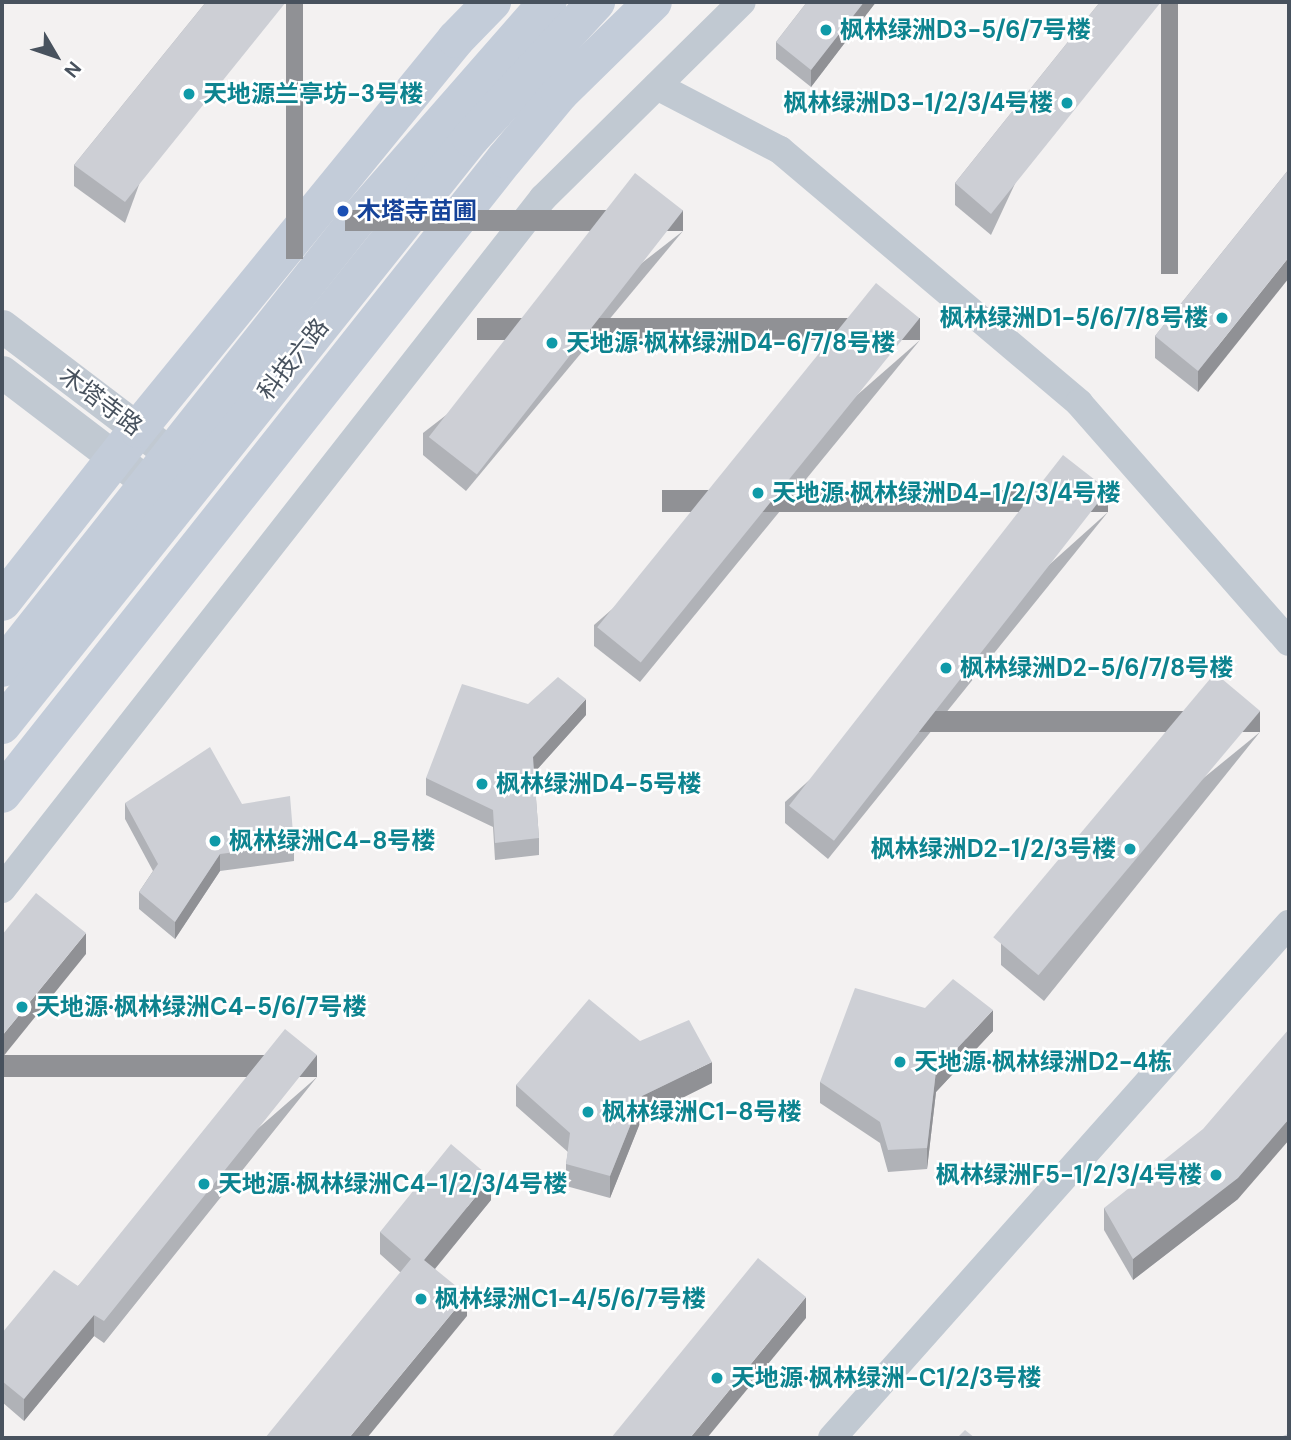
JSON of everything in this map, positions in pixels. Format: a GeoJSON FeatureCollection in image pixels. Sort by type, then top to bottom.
{"type":"FeatureCollection","features":[{"type":"Feature","properties":{"kind":"main road"},"geometry":{"type":"LineString","coordinates":[[2,602],[138,429],[456,39],[492,2]]}},
{"type":"Feature","properties":{"kind":"main road","name":"科技六路"},"geometry":{"type":"LineString","coordinates":[[186,465],[356,221],[548,2]]}},
{"type":"Feature","properties":{"kind":"main road","name":"科技六路"},"geometry":{"type":"LineString","coordinates":[[2,667],[162,494],[471,138],[596,2]]}},
{"type":"Feature","properties":{"kind":"main road"},"geometry":{"type":"LineString","coordinates":[[2,794],[505,159],[560,93],[653,2]]}},
{"type":"Feature","properties":{"kind":"main road","name":"科技六路"},"geometry":{"type":"LineString","coordinates":[[2,725],[162,494]]}},
{"type":"Feature","properties":{"kind":"street"},"geometry":{"type":"LineString","coordinates":[[2,888],[543,198],[742,2]]}},
{"type":"Feature","properties":{"kind":"street"},"geometry":{"type":"LineString","coordinates":[[657,86],[780,150],[1079,403],[1289,642]]}},
{"type":"Feature","properties":{"kind":"street","name":"木塔寺路"},"geometry":{"type":"LineString","coordinates":[[2,326],[186,465]]}},
{"type":"Feature","properties":{"kind":"street","name":"木塔寺路"},"geometry":{"type":"LineString","coordinates":[[2,372],[162,494]]}},
{"type":"Feature","properties":{"kind":"street"},"geometry":{"type":"LineString","coordinates":[[832,1438],[1289,924]]}},
{"type":"Feature","properties":{"kind":"building","name":"天地源兰亭坊-3号楼"},"geometry":{"type":"Polygon","coordinates":[[[206,2],[286,2],[125,202],[74,165],[206,2]]]}},
{"type":"Feature","properties":{"kind":"building","name":"枫林绿洲D3-5/6/7号楼"},"geometry":{"type":"Polygon","coordinates":[[[807,2],[864,2],[811,70],[776,42],[807,2]]]}},
{"type":"Feature","properties":{"kind":"building","name":"枫林绿洲D3-1/2/3/4号楼"},"geometry":{"type":"Polygon","coordinates":[[[1100,2],[1161,2],[991,214],[955,183],[1100,2]]]}},
{"type":"Feature","properties":{"kind":"building","name":"枫林绿洲D1-5/6/7/8号楼"},"geometry":{"type":"Polygon","coordinates":[[[1289,169],[1289,257],[1198,371],[1155,336],[1289,169]]]}},
{"type":"Feature","properties":{"kind":"building","name":"天地源·枫林绿洲D4-6/7/8号楼"},"geometry":{"type":"Polygon","coordinates":[[[635,173],[683,211],[477,475],[429,437],[635,173]]]}},
{"type":"Feature","properties":{"kind":"building","name":"天地源·枫林绿洲D4-1/2/3/4号楼"},"geometry":{"type":"Polygon","coordinates":[[[876,283],[920,318],[641,663],[597,627],[876,283]]]}},
{"type":"Feature","properties":{"kind":"building","name":"枫林绿洲D2-5/6/7/8号楼"},"geometry":{"type":"Polygon","coordinates":[[[1063,455],[1108,490],[834,841],[789,806],[1063,455]]]}},
{"type":"Feature","properties":{"kind":"building","name":"枫林绿洲D2-1/2/3号楼"},"geometry":{"type":"Polygon","coordinates":[[[1215,673],[1260,711],[1038,975],[993,937],[1215,673]]]}},
{"type":"Feature","properties":{"kind":"building","name":"枫林绿洲D4-5号楼"},"geometry":{"type":"Polygon","coordinates":[[[558,677],[586,699],[533,757],[539,838],[495,843],[493,810],[426,778],[462,684],[528,704],[558,677]]]}},
{"type":"Feature","properties":{"kind":"building","name":"枫林绿洲C4-8号楼"},"geometry":{"type":"Polygon","coordinates":[[[210,747],[242,804],[290,796],[294,845],[220,854],[175,922],[139,892],[158,864],[125,803],[210,747]]]}},
{"type":"Feature","properties":{"kind":"building","name":"天地源·枫林绿洲C4-5/6/7号楼"},"geometry":{"type":"Polygon","coordinates":[[[36,893],[86,933],[2,1036],[2,935],[36,893]]]}},
{"type":"Feature","properties":{"kind":"building","name":"天地源·枫林绿洲D2-4栋"},"geometry":{"type":"Polygon","coordinates":[[[953,979],[993,1010],[936,1071],[927,1148],[888,1150],[880,1122],[820,1082],[855,988],[925,1008],[953,979]]]}},
{"type":"Feature","properties":{"kind":"building","name":"枫林绿洲C1-8号楼"},"geometry":{"type":"Polygon","coordinates":[[[589,999],[640,1041],[689,1020],[712,1062],[642,1096],[610,1176],[566,1164],[570,1133],[516,1085],[589,999]]]}},
{"type":"Feature","properties":{"kind":"building","name":"天地源·枫林绿洲C4-1/2/3/4号楼"},"geometry":{"type":"Polygon","coordinates":[[[285,1029],[317,1055],[104,1321],[94,1315],[24,1399],[2,1381],[2,1333],[54,1270],[78,1286],[285,1029]]]}},
{"type":"Feature","properties":{"kind":"building","name":"枫林绿洲F5-1/2/3/4号楼"},"geometry":{"type":"Polygon","coordinates":[[[1289,1029],[1289,1119],[1238,1178],[1133,1259],[1104,1208],[1203,1129],[1289,1029]]]}},
{"type":"Feature","properties":{"kind":"building","name":"枫林绿洲C1-4/5/6/7号楼"},"geometry":{"type":"Polygon","coordinates":[[[451,1144],[491,1178],[424,1260],[467,1295],[349,1438],[265,1438],[411,1259],[380,1232],[451,1144]]]}},
{"type":"Feature","properties":{"kind":"building","name":"天地源·枫林绿洲-C1/2/3号楼"},"geometry":{"type":"Polygon","coordinates":[[[758,1258],[806,1297],[690,1438],[611,1438],[758,1258]]]}},
{"type":"Feature","properties":{"kind":"building"},"geometry":{"type":"Polygon","coordinates":[[[965,1430],[975,1438],[957,1438],[965,1430]]]}},
{"type":"Feature","properties":{"kind":"place","name":"枫林绿洲D3-5/6/7号楼"},"geometry":{"type":"Point","coordinates":[826,30]}},
{"type":"Feature","properties":{"kind":"place","name":"天地源兰亭坊-3号楼"},"geometry":{"type":"Point","coordinates":[189,94]}},
{"type":"Feature","properties":{"kind":"place","name":"枫林绿洲D3-1/2/3/4号楼"},"geometry":{"type":"Point","coordinates":[1067,103]}},
{"type":"Feature","properties":{"kind":"place","name":"木塔寺苗圃"},"geometry":{"type":"Point","coordinates":[343,211]}},
{"type":"Feature","properties":{"kind":"place","name":"枫林绿洲D1-5/6/7/8号楼"},"geometry":{"type":"Point","coordinates":[1222,318]}},
{"type":"Feature","properties":{"kind":"place","name":"天地源·枫林绿洲D4-6/7/8号楼"},"geometry":{"type":"Point","coordinates":[552,343]}},
{"type":"Feature","properties":{"kind":"place","name":"天地源·枫林绿洲D4-1/2/3/4号楼"},"geometry":{"type":"Point","coordinates":[758,493]}},
{"type":"Feature","properties":{"kind":"place","name":"枫林绿洲D2-5/6/7/8号楼"},"geometry":{"type":"Point","coordinates":[946,668]}},
{"type":"Feature","properties":{"kind":"place","name":"枫林绿洲D4-5号楼"},"geometry":{"type":"Point","coordinates":[482,784]}},
{"type":"Feature","properties":{"kind":"place","name":"枫林绿洲C4-8号楼"},"geometry":{"type":"Point","coordinates":[215,841]}},
{"type":"Feature","properties":{"kind":"place","name":"枫林绿洲D2-1/2/3号楼"},"geometry":{"type":"Point","coordinates":[1130,849]}},
{"type":"Feature","properties":{"kind":"place","name":"天地源·枫林绿洲C4-5/6/7号楼"},"geometry":{"type":"Point","coordinates":[22,1007]}},
{"type":"Feature","properties":{"kind":"place","name":"天地源·枫林绿洲D2-4栋"},"geometry":{"type":"Point","coordinates":[900,1062]}},
{"type":"Feature","properties":{"kind":"place","name":"枫林绿洲C1-8号楼"},"geometry":{"type":"Point","coordinates":[588,1112]}},
{"type":"Feature","properties":{"kind":"place","name":"枫林绿洲F5-1/2/3/4号楼"},"geometry":{"type":"Point","coordinates":[1216,1175]}},
{"type":"Feature","properties":{"kind":"place","name":"天地源·枫林绿洲C4-1/2/3/4号楼"},"geometry":{"type":"Point","coordinates":[204,1184]}},
{"type":"Feature","properties":{"kind":"place","name":"枫林绿洲C1-4/5/6/7号楼"},"geometry":{"type":"Point","coordinates":[421,1299]}},
{"type":"Feature","properties":{"kind":"place","name":"天地源·枫林绿洲-C1/2/3号楼"},"geometry":{"type":"Point","coordinates":[717,1378]}}]}
